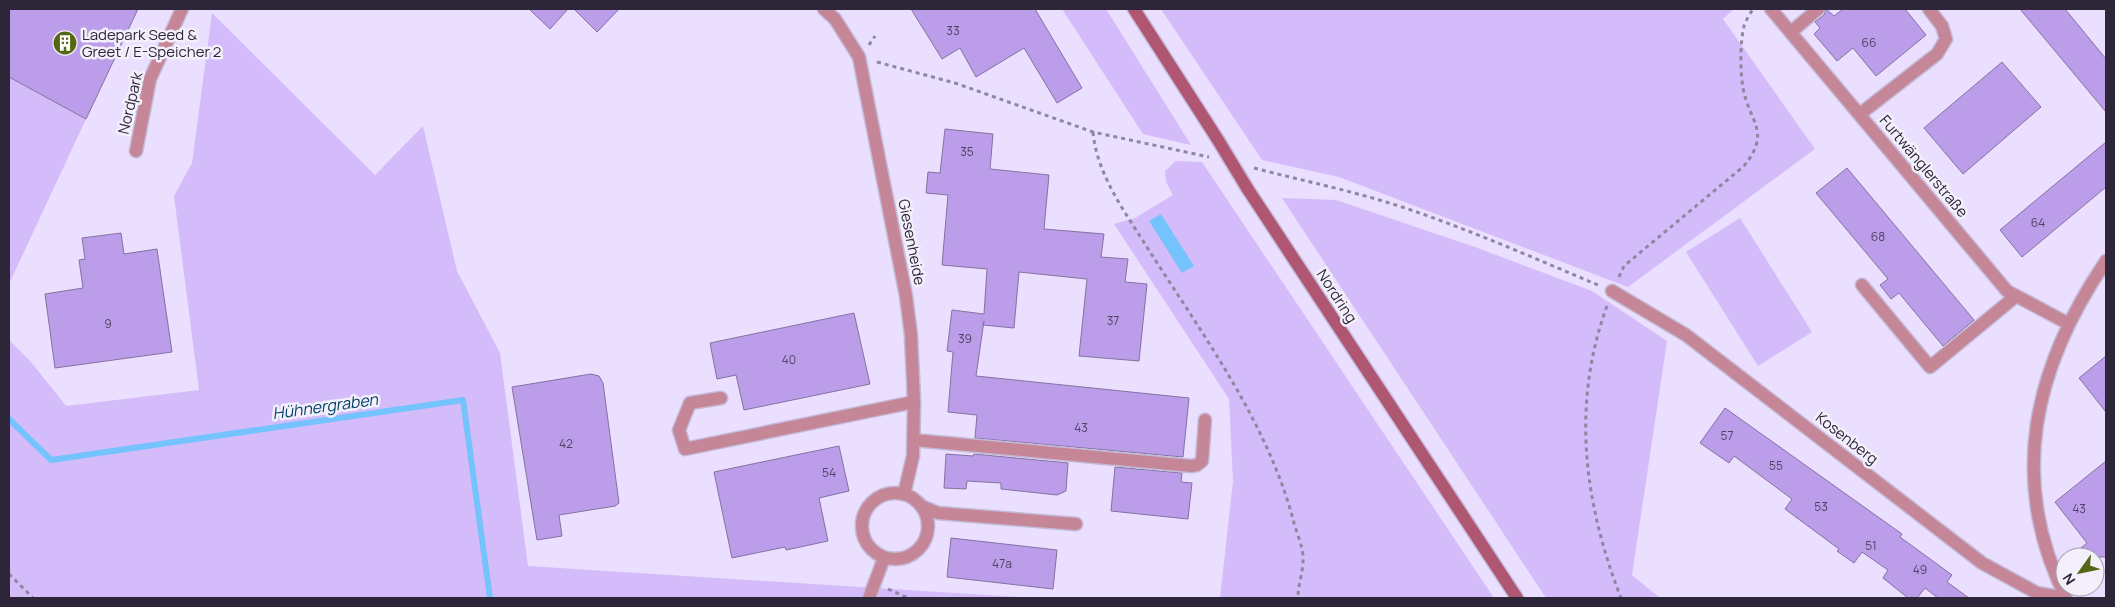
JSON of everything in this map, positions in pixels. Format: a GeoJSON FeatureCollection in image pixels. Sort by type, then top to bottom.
{"type":"FeatureCollection","features":[{"type":"Feature","properties":{"kind":"main road","name":"Nordring"},"geometry":{"type":"LineString","coordinates":[[1134,9],[1248,188],[1517,598]]}},
{"type":"Feature","properties":{"kind":"street","name":"Nordpark"},"geometry":{"type":"LineString","coordinates":[[136,151],[150,79],[182,9]]}},
{"type":"Feature","properties":{"kind":"street","name":"Giesenheide"},"geometry":{"type":"LineString","coordinates":[[824,9],[835,19],[859,57],[906,296],[911,335],[914,440],[913,456],[904,494]]}},
{"type":"Feature","properties":{"kind":"street","name":"Furtwänglerstraße"},"geometry":{"type":"LineString","coordinates":[[1772,9],[2007,291],[2069,324]]}},
{"type":"Feature","properties":{"kind":"street"},"geometry":{"type":"LineString","coordinates":[[1791,32],[1818,9]]}},
{"type":"Feature","properties":{"kind":"street"},"geometry":{"type":"LineString","coordinates":[[1860,114],[1937,54],[1946,39],[1942,26],[1929,9]]}},
{"type":"Feature","properties":{"kind":"street"},"geometry":{"type":"LineString","coordinates":[[2066,598],[2049,561],[2036,503],[2033,466],[2035,429],[2046,380],[2069,324],[2106,261]]}},
{"type":"Feature","properties":{"kind":"street"},"geometry":{"type":"LineString","coordinates":[[1862,285],[1930,367],[2016,296]]}},
{"type":"Feature","properties":{"kind":"street","name":"Kosenberg"},"geometry":{"type":"LineString","coordinates":[[1612,292],[1686,334],[1982,563],[2037,593],[2066,598]]}},
{"type":"Feature","properties":{"kind":"street"},"geometry":{"type":"LineString","coordinates":[[722,398],[690,403],[679,430],[685,450],[914,402]]}},
{"type":"Feature","properties":{"kind":"street"},"geometry":{"type":"LineString","coordinates":[[914,440],[1197,466],[1202,461],[1205,420]]}},
{"type":"Feature","properties":{"kind":"street"},"geometry":{"type":"LineString","coordinates":[[921,506],[928,526],[927,537],[922,546],[905,558],[894,560],[884,558],[874,553],[866,544],[862,534],[862,522],[865,511],[872,502],[881,496],[892,493],[904,494],[914,499],[921,506],[938,513],[1076,524]]}},
{"type":"Feature","properties":{"kind":"street"},"geometry":{"type":"LineString","coordinates":[[869,598],[876,584],[884,558]]}},
{"type":"Feature","properties":{"kind":"path"},"geometry":{"type":"LineString","coordinates":[[1621,598],[1596,518],[1585,450],[1588,384],[1594,346],[1612,292],[1624,266],[1744,166],[1755,152],[1758,129],[1743,89],[1742,57],[1744,26],[1753,9]]}},
{"type":"Feature","properties":{"kind":"path"},"geometry":{"type":"LineString","coordinates":[[859,57],[955,83],[1094,132],[1196,153]]}},
{"type":"Feature","properties":{"kind":"path"},"geometry":{"type":"LineString","coordinates":[[1094,132],[1095,148],[1104,173],[1166,278],[1210,343],[1248,411],[1289,501],[1304,559],[1298,594],[1295,598]]}},
{"type":"Feature","properties":{"kind":"path"},"geometry":{"type":"LineString","coordinates":[[1264,171],[1323,184],[1403,207],[1537,259],[1612,292]]}},
{"type":"Feature","properties":{"kind":"path"},"geometry":{"type":"LineString","coordinates":[[9,574],[33,598]]}},
{"type":"Feature","properties":{"kind":"path"},"geometry":{"type":"LineString","coordinates":[[876,584],[908,598]]}},
{"type":"Feature","properties":{"kind":"shaded area"},"geometry":{"type":"Polygon","coordinates":[[[1062,9],[1106,9],[1191,145],[1143,134],[1062,9]]]}},
{"type":"Feature","properties":{"kind":"shaded area"},"geometry":{"type":"Polygon","coordinates":[[[1161,9],[1734,9],[1723,19],[1815,149],[1628,287],[1339,177],[1262,160],[1161,9]]]}},
{"type":"Feature","properties":{"kind":"shaded area"},"geometry":{"type":"Polygon","coordinates":[[[212,13],[375,175],[423,126],[457,271],[500,353],[528,566],[1033,598],[9,598],[9,340],[31,362],[66,406],[199,390],[174,196],[192,163],[212,13]]]}},
{"type":"Feature","properties":{"kind":"shaded area"},"geometry":{"type":"Polygon","coordinates":[[[9,77],[86,119],[9,284],[9,77]]]}},
{"type":"Feature","properties":{"kind":"shaded area"},"geometry":{"type":"Polygon","coordinates":[[[1176,161],[1202,162],[1494,598],[1220,598],[1233,481],[1229,399],[1114,224],[1135,218],[1173,195],[1166,182],[1165,171],[1176,161]]]}},
{"type":"Feature","properties":{"kind":"shaded area"},"geometry":{"type":"Polygon","coordinates":[[[1282,198],[1336,200],[1475,247],[1592,291],[1667,341],[1632,575],[1660,598],[1546,598],[1282,198]]]}},
{"type":"Feature","properties":{"kind":"shaded area"},"geometry":{"type":"Polygon","coordinates":[[[1740,218],[1812,332],[1758,366],[1686,252],[1740,218]]]}},
{"type":"Feature","properties":{"kind":"water"},"geometry":{"type":"Polygon","coordinates":[[[1161,214],[1194,266],[1182,273],[1149,221],[1161,214]]]}},
{"type":"Feature","properties":{"kind":"building","name":"Ladepark Seed & Greet / E-Speicher 2"},"geometry":{"type":"Polygon","coordinates":[[[9,9],[138,9],[86,119],[9,77],[9,9]]]}},
{"type":"Feature","properties":{"kind":"building"},"geometry":{"type":"Polygon","coordinates":[[[529,9],[568,9],[550,29],[529,9]]]}},
{"type":"Feature","properties":{"kind":"building"},"geometry":{"type":"Polygon","coordinates":[[[574,9],[619,9],[597,32],[574,9]]]}},
{"type":"Feature","properties":{"kind":"building"},"geometry":{"type":"Polygon","coordinates":[[[911,9],[1035,9],[1082,88],[1057,103],[1024,48],[976,77],[960,48],[942,59],[911,9]]]}},
{"type":"Feature","properties":{"kind":"building"},"geometry":{"type":"Polygon","coordinates":[[[1826,9],[1834,16],[1843,9],[1905,9],[1926,35],[1876,76],[1853,48],[1837,61],[1814,34],[1820,28],[1815,22],[1824,15],[1826,9]]]}},
{"type":"Feature","properties":{"kind":"building"},"geometry":{"type":"Polygon","coordinates":[[[2020,9],[2065,9],[2106,59],[2106,112],[2020,9]]]}},
{"type":"Feature","properties":{"kind":"building"},"geometry":{"type":"Polygon","coordinates":[[[2002,62],[2041,107],[1963,174],[1924,128],[2002,62]]]}},
{"type":"Feature","properties":{"kind":"building"},"geometry":{"type":"Polygon","coordinates":[[[945,129],[993,134],[990,169],[1049,175],[1044,229],[1104,234],[1101,257],[1128,259],[1125,282],[1147,284],[1139,361],[1079,356],[1087,279],[1019,272],[1014,328],[983,325],[976,376],[1189,398],[1183,457],[975,438],[977,415],[948,412],[953,352],[947,351],[952,310],[984,314],[987,269],[942,265],[948,195],[926,193],[928,172],[940,173],[945,129]]]}},
{"type":"Feature","properties":{"kind":"building"},"geometry":{"type":"Polygon","coordinates":[[[2106,142],[2106,187],[2022,257],[2000,230],[2106,142]]]}},
{"type":"Feature","properties":{"kind":"building"},"geometry":{"type":"Polygon","coordinates":[[[1847,168],[1974,320],[1943,346],[1899,293],[1891,299],[1880,285],[1888,279],[1816,193],[1847,168]]]}},
{"type":"Feature","properties":{"kind":"building"},"geometry":{"type":"Polygon","coordinates":[[[121,233],[124,254],[157,249],[172,352],[55,368],[45,294],[83,288],[79,260],[85,259],[82,238],[121,233]]]}},
{"type":"Feature","properties":{"kind":"building"},"geometry":{"type":"Polygon","coordinates":[[[854,313],[870,384],[744,410],[736,375],[717,379],[710,343],[854,313]]]}},
{"type":"Feature","properties":{"kind":"building"},"geometry":{"type":"Polygon","coordinates":[[[2106,356],[2106,412],[2079,378],[2106,356]]]}},
{"type":"Feature","properties":{"kind":"building"},"geometry":{"type":"Polygon","coordinates":[[[591,374],[599,376],[603,383],[619,503],[615,506],[559,515],[562,536],[537,540],[512,387],[591,374]]]}},
{"type":"Feature","properties":{"kind":"building"},"geometry":{"type":"Polygon","coordinates":[[[1725,408],[1902,534],[1900,537],[1952,575],[1947,582],[1969,598],[1938,598],[1925,588],[1917,598],[1908,598],[1883,578],[1888,570],[1862,552],[1854,563],[1837,551],[1839,549],[1785,509],[1792,499],[1734,456],[1729,463],[1700,443],[1725,408]]]}},
{"type":"Feature","properties":{"kind":"building"},"geometry":{"type":"Polygon","coordinates":[[[839,446],[849,491],[819,498],[828,541],[786,550],[785,547],[732,558],[714,472],[839,446]]]}},
{"type":"Feature","properties":{"kind":"building"},"geometry":{"type":"Polygon","coordinates":[[[946,454],[973,456],[974,454],[1068,463],[1066,491],[1057,495],[1001,489],[1001,483],[967,481],[966,489],[944,488],[946,454]]]}},
{"type":"Feature","properties":{"kind":"building"},"geometry":{"type":"Polygon","coordinates":[[[2106,461],[2106,557],[2105,547],[2082,547],[2087,543],[2055,502],[2106,461]]]}},
{"type":"Feature","properties":{"kind":"building"},"geometry":{"type":"Polygon","coordinates":[[[1115,467],[1182,473],[1181,482],[1192,483],[1188,519],[1111,511],[1115,467]]]}},
{"type":"Feature","properties":{"kind":"building"},"geometry":{"type":"Polygon","coordinates":[[[951,538],[1057,550],[1053,589],[947,577],[951,538]]]}},
{"type":"Feature","properties":{"kind":"waterway","name":"Hühnergraben"},"geometry":{"type":"LineString","coordinates":[[9,419],[51,460],[463,400],[490,598]]}},
{"type":"Feature","properties":{"kind":"place","name":"Ladepark Seed & Greet / E-Speicher 2"},"geometry":{"type":"Point","coordinates":[65,43]}}]}
